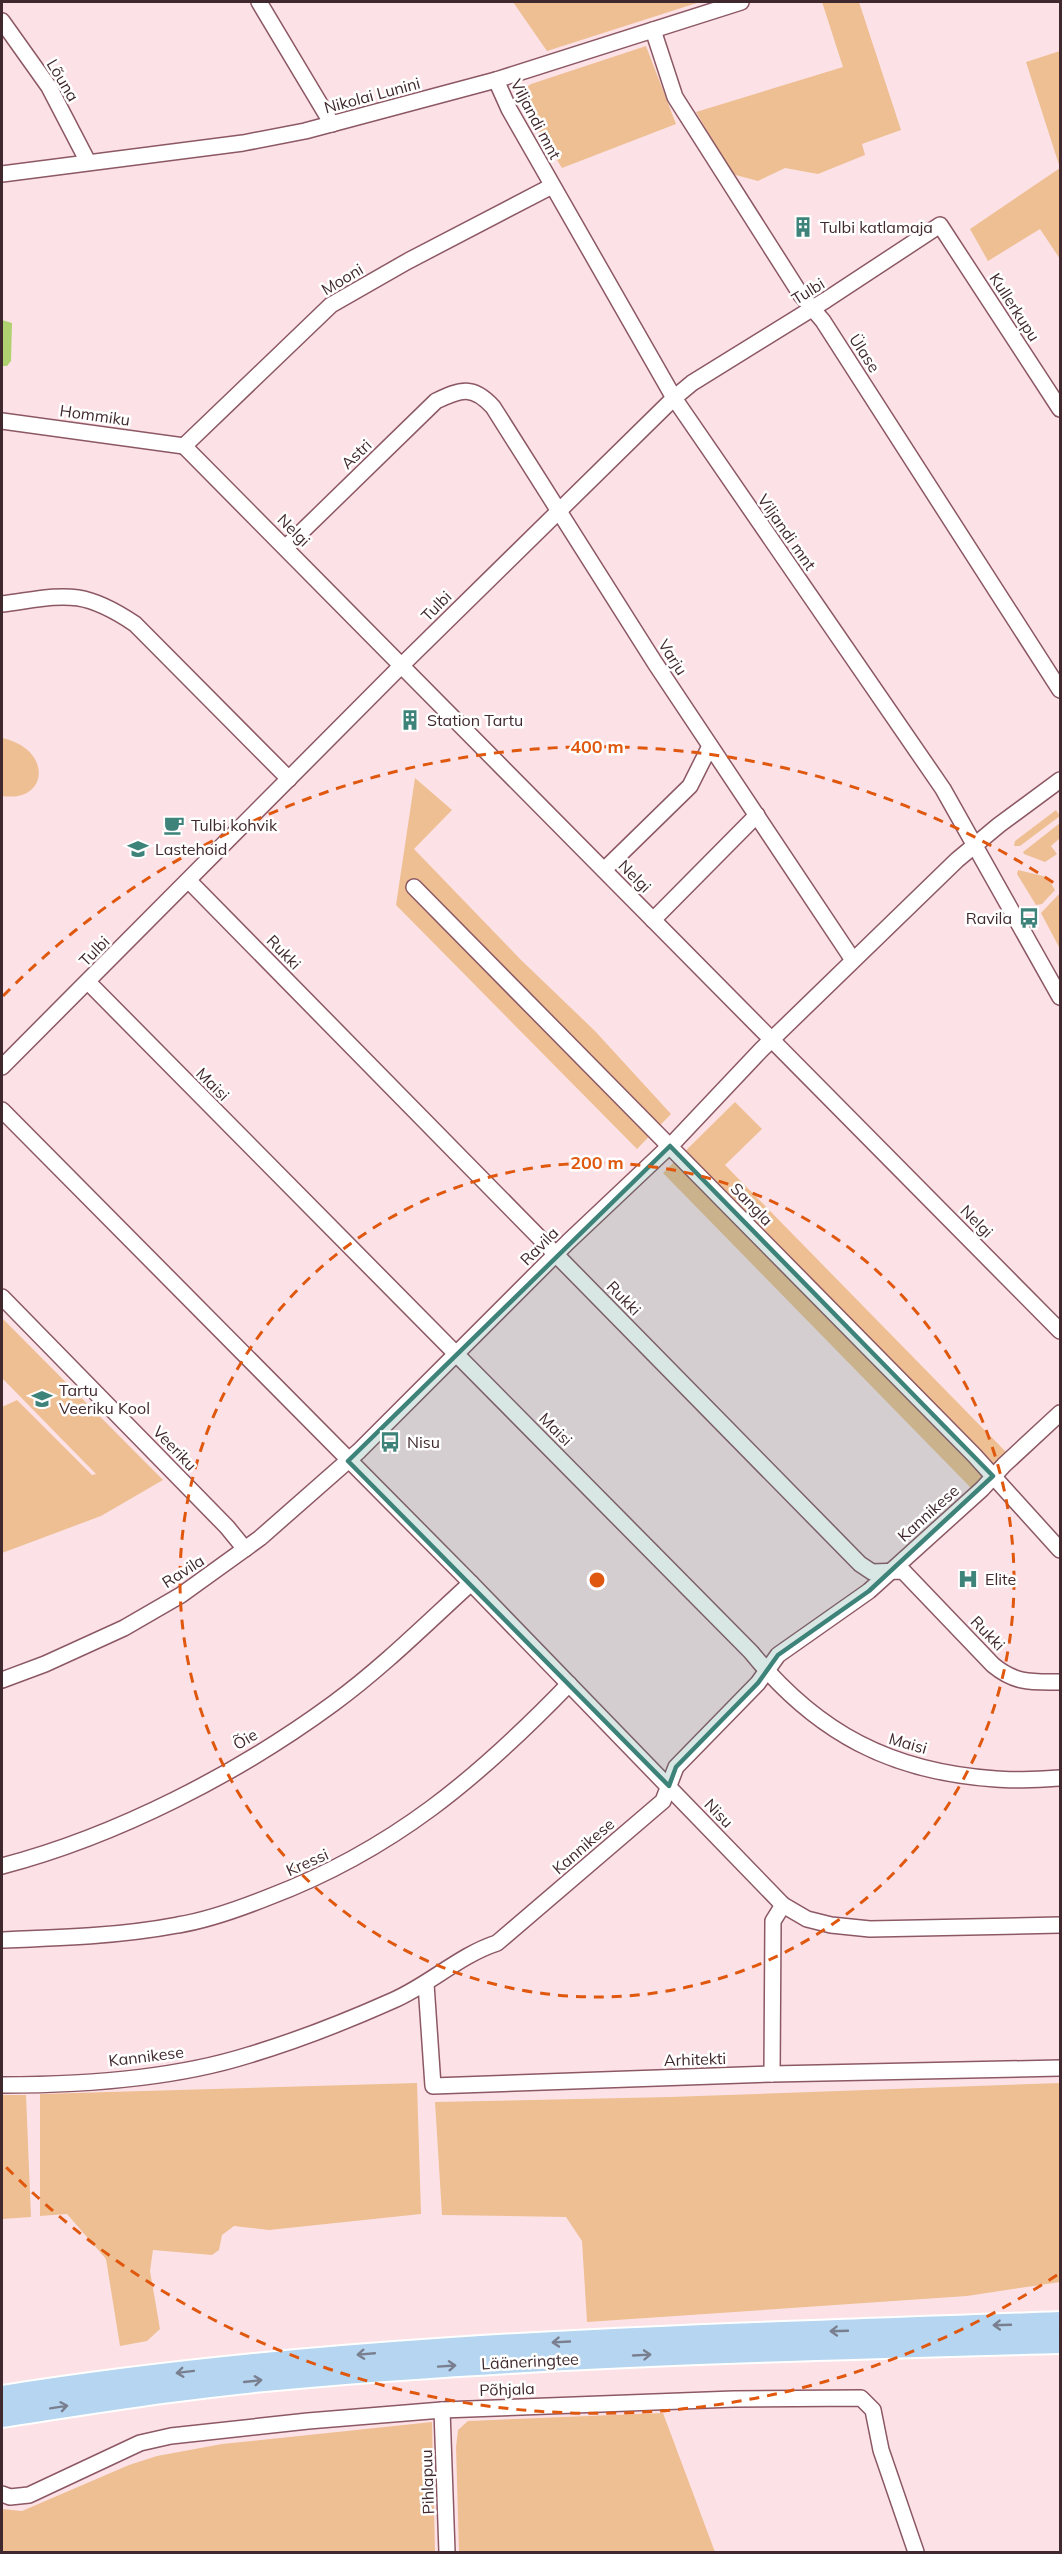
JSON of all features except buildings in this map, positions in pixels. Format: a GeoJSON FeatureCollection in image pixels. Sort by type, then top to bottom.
{"type":"FeatureCollection","features":[{"type":"Feature","properties":{"kind":"highway","name":"Lääneringtee"},"geometry":{"type":"LineString","coordinates":[[2,2397],[199,2370],[403,2351],[716,2335],[1060,2323]]}},
{"type":"Feature","properties":{"kind":"highway","name":"Lääneringtee"},"geometry":{"type":"LineString","coordinates":[[2,2416],[201,2386],[506,2361],[1060,2342]]}},
{"type":"Feature","properties":{"kind":"street"},"geometry":{"type":"LineString","coordinates":[[259,2],[332,124]]}},
{"type":"Feature","properties":{"kind":"street","name":"Nikolai Lunini"},"geometry":{"type":"LineString","coordinates":[[2,174],[243,143],[332,124],[495,80],[741,2]]}},
{"type":"Feature","properties":{"kind":"street","name":"Lõuna"},"geometry":{"type":"LineString","coordinates":[[2,21],[49,87],[88,162]]}},
{"type":"Feature","properties":{"kind":"street","name":"Ülase"},"geometry":{"type":"LineString","coordinates":[[653,30],[675,97],[801,295],[823,321],[1060,690]]}},
{"type":"Feature","properties":{"kind":"street","name":"Viljandi mnt"},"geometry":{"type":"LineString","coordinates":[[495,80],[509,110],[674,398],[943,789],[1060,998]]}},
{"type":"Feature","properties":{"kind":"street","name":"Mooni"},"geometry":{"type":"LineString","coordinates":[[184,446],[331,305],[408,261],[552,186]]}},
{"type":"Feature","properties":{"kind":"street","name":"Tulbi"},"geometry":{"type":"LineString","coordinates":[[2,1067],[402,664],[674,398],[692,383],[813,309],[940,225]]}},
{"type":"Feature","properties":{"kind":"street","name":"Kullerkupu"},"geometry":{"type":"LineString","coordinates":[[940,225],[1060,409]]}},
{"type":"Feature","properties":{"kind":"street","name":"Varju"},"geometry":{"type":"LineString","coordinates":[[454,393],[469,390],[483,395],[494,407],[557,511],[853,960]]}},
{"type":"Feature","properties":{"kind":"street","name":"Astri"},"geometry":{"type":"LineString","coordinates":[[285,547],[436,401],[454,393]]}},
{"type":"Feature","properties":{"kind":"street","name":"Hommiku"},"geometry":{"type":"LineString","coordinates":[[2,421],[184,446]]}},
{"type":"Feature","properties":{"kind":"street","name":"Nelgi"},"geometry":{"type":"LineString","coordinates":[[184,446],[1060,1331]]}},
{"type":"Feature","properties":{"kind":"street"},"geometry":{"type":"LineString","coordinates":[[2,604],[70,596],[89,598],[109,607],[135,624],[289,779]]}},
{"type":"Feature","properties":{"kind":"street"},"geometry":{"type":"LineString","coordinates":[[604,870],[690,786],[710,746]]}},
{"type":"Feature","properties":{"kind":"street","name":"Ravila"},"geometry":{"type":"LineString","coordinates":[[2,1680],[45,1664],[124,1628],[182,1595],[245,1549],[348,1461],[556,1254],[670,1146],[853,960],[975,845],[1060,780]]}},
{"type":"Feature","properties":{"kind":"street"},"geometry":{"type":"LineString","coordinates":[[653,920],[757,815]]}},
{"type":"Feature","properties":{"kind":"street","name":"Rukki"},"geometry":{"type":"LineString","coordinates":[[189,881],[860,1564],[872,1572],[903,1571],[993,1665],[1006,1675],[1027,1683],[1060,1682]]}},
{"type":"Feature","properties":{"kind":"street","name":"Sangla"},"geometry":{"type":"LineString","coordinates":[[414,887],[993,1476],[1060,1550]]}},
{"type":"Feature","properties":{"kind":"street","name":"Maisi"},"geometry":{"type":"LineString","coordinates":[[88,982],[751,1652],[779,1686],[846,1738],[890,1759],[960,1775],[997,1780],[1060,1778]]}},
{"type":"Feature","properties":{"kind":"street","name":"Nisu"},"geometry":{"type":"LineString","coordinates":[[2,1110],[471,1583],[783,1905],[807,1919],[831,1925],[870,1929],[1060,1924]]}},
{"type":"Feature","properties":{"kind":"street","name":"Veeriku"},"geometry":{"type":"LineString","coordinates":[[2,1297],[227,1527],[245,1549]]}},
{"type":"Feature","properties":{"kind":"street","name":"Kannikese"},"geometry":{"type":"LineString","coordinates":[[2,2085],[30,2085],[164,2074],[248,2056],[330,2027],[426,1984],[481,1948],[497,1943],[663,1801],[676,1767],[758,1683],[778,1655],[869,1591],[1060,1413]]}},
{"type":"Feature","properties":{"kind":"street","name":"Õie"},"geometry":{"type":"LineString","coordinates":[[2,1866],[138,1818],[281,1739],[335,1702],[404,1645],[471,1583]]}},
{"type":"Feature","properties":{"kind":"street","name":"Kressi"},"geometry":{"type":"LineString","coordinates":[[2,1940],[62,1938],[179,1925],[232,1911],[310,1882],[366,1853],[451,1794],[537,1718],[569,1684]]}},
{"type":"Feature","properties":{"kind":"street"},"geometry":{"type":"LineString","coordinates":[[771,2074],[773,1921],[783,1905]]}},
{"type":"Feature","properties":{"kind":"street","name":"Arhitekti"},"geometry":{"type":"LineString","coordinates":[[426,1984],[433,2086],[771,2074],[1060,2068]]}},
{"type":"Feature","properties":{"kind":"street","name":"Põhjala"},"geometry":{"type":"LineString","coordinates":[[2,2494],[10,2497],[29,2495],[140,2443],[171,2436],[308,2421],[442,2410],[734,2399],[861,2398],[873,2410],[881,2450],[916,2553]]}},
{"type":"Feature","properties":{"kind":"street","name":"Pihlapuu"},"geometry":{"type":"LineString","coordinates":[[442,2410],[447,2553]]}},
{"type":"Feature","properties":{"kind":"highlighted area"},"geometry":{"type":"Polygon","coordinates":[[[670,1146],[993,1476],[869,1591],[778,1655],[758,1683],[676,1767],[669,1786],[348,1461],[670,1146]]]}},
{"type":"Feature","properties":{"kind":"shaded area"},"geometry":{"type":"Polygon","coordinates":[[[513,2],[700,2],[547,51],[513,2]]]}},
{"type":"Feature","properties":{"kind":"shaded area"},"geometry":{"type":"Polygon","coordinates":[[[822,2],[859,2],[901,130],[862,144],[865,155],[818,174],[785,168],[758,181],[732,174],[696,112],[843,67],[822,2]]]}},
{"type":"Feature","properties":{"kind":"shaded area"},"geometry":{"type":"Polygon","coordinates":[[[646,46],[676,124],[562,168],[523,105],[523,90],[531,84],[646,46]]]}},
{"type":"Feature","properties":{"kind":"shaded area"},"geometry":{"type":"Polygon","coordinates":[[[1060,51],[1060,168],[1026,62],[1060,51]]]}},
{"type":"Feature","properties":{"kind":"shaded area"},"geometry":{"type":"Polygon","coordinates":[[[1060,168],[1060,259],[1040,229],[988,261],[970,229],[1060,168]]]}},
{"type":"Feature","properties":{"kind":"shaded area"},"geometry":{"type":"Polygon","coordinates":[[[2,320],[12,323],[11,361],[7,366],[2,366],[2,320]]]}},
{"type":"Feature","properties":{"kind":"shaded area"},"geometry":{"type":"Polygon","coordinates":[[[2,738],[30,752],[37,763],[39,773],[36,783],[29,791],[18,796],[2,796],[2,738]]]}},
{"type":"Feature","properties":{"kind":"shaded area"},"geometry":{"type":"Polygon","coordinates":[[[415,778],[452,810],[414,849],[520,959],[595,1031],[671,1114],[637,1149],[396,905],[415,778]]]}},
{"type":"Feature","properties":{"kind":"shaded area"},"geometry":{"type":"Polygon","coordinates":[[[1056,810],[1060,816],[1020,846],[1014,846],[1015,841],[1056,810]]]}},
{"type":"Feature","properties":{"kind":"shaded area"},"geometry":{"type":"Polygon","coordinates":[[[1060,823],[1060,838],[1051,846],[1057,854],[1045,862],[1024,854],[1023,852],[1060,823]]]}},
{"type":"Feature","properties":{"kind":"shaded area"},"geometry":{"type":"Polygon","coordinates":[[[1018,870],[1047,877],[1055,890],[1042,904],[1036,905],[1017,874],[1018,870]]]}},
{"type":"Feature","properties":{"kind":"shaded area"},"geometry":{"type":"Polygon","coordinates":[[[1060,893],[1060,949],[1041,913],[1060,893]]]}},
{"type":"Feature","properties":{"kind":"shaded area"},"geometry":{"type":"Polygon","coordinates":[[[735,1102],[762,1129],[725,1165],[1007,1453],[971,1488],[663,1173],[735,1102]]]}},
{"type":"Feature","properties":{"kind":"shaded area","name":"Tartu Veeriku Kool"},"geometry":{"type":"Polygon","coordinates":[[[2,1318],[163,1480],[101,1516],[2,1553],[2,1407],[17,1400],[92,1475],[96,1474],[2,1378],[2,1318]]]}},
{"type":"Feature","properties":{"kind":"shaded area"},"geometry":{"type":"Polygon","coordinates":[[[417,2083],[421,2214],[269,2230],[234,2226],[222,2235],[219,2250],[212,2255],[153,2250],[150,2271],[160,2329],[147,2341],[120,2346],[106,2259],[67,2214],[40,2216],[40,2094],[417,2083]]]}},
{"type":"Feature","properties":{"kind":"shaded area"},"geometry":{"type":"Polygon","coordinates":[[[1060,2083],[1060,2282],[967,2296],[587,2322],[582,2241],[566,2217],[442,2215],[435,2102],[670,2097],[1060,2083]]]}},
{"type":"Feature","properties":{"kind":"shaded area"},"geometry":{"type":"Polygon","coordinates":[[[2,2095],[26,2095],[31,2217],[2,2219],[2,2095]]]}},
{"type":"Feature","properties":{"kind":"shaded area"},"geometry":{"type":"Polygon","coordinates":[[[663,2413],[715,2552],[459,2552],[456,2447],[458,2430],[468,2421],[663,2413]]]}},
{"type":"Feature","properties":{"kind":"shaded area"},"geometry":{"type":"Polygon","coordinates":[[[432,2422],[435,2552],[2,2552],[2,2509],[22,2511],[129,2465],[157,2456],[222,2444],[432,2422]]]}},
{"type":"Feature","properties":{"kind":"place","name":"Tulbi katlamaja"},"geometry":{"type":"Point","coordinates":[803,227]}},
{"type":"Feature","properties":{"kind":"place","name":"Station Tartu"},"geometry":{"type":"Point","coordinates":[410,720]}},
{"type":"Feature","properties":{"kind":"place","name":"Tulbi kohvik"},"geometry":{"type":"Point","coordinates":[174,825]}},
{"type":"Feature","properties":{"kind":"place","name":"Lastehoid"},"geometry":{"type":"Point","coordinates":[138,849]}},
{"type":"Feature","properties":{"kind":"place","name":"Ravila"},"geometry":{"type":"Point","coordinates":[1029,918]}},
{"type":"Feature","properties":{"kind":"place","name":"Tartu Veeriku Kool"},"geometry":{"type":"Point","coordinates":[42,1399]}},
{"type":"Feature","properties":{"kind":"place","name":"Nisu"},"geometry":{"type":"Point","coordinates":[390,1442]}},
{"type":"Feature","properties":{"kind":"place","name":"Elite"},"geometry":{"type":"Point","coordinates":[968,1579]}}]}
